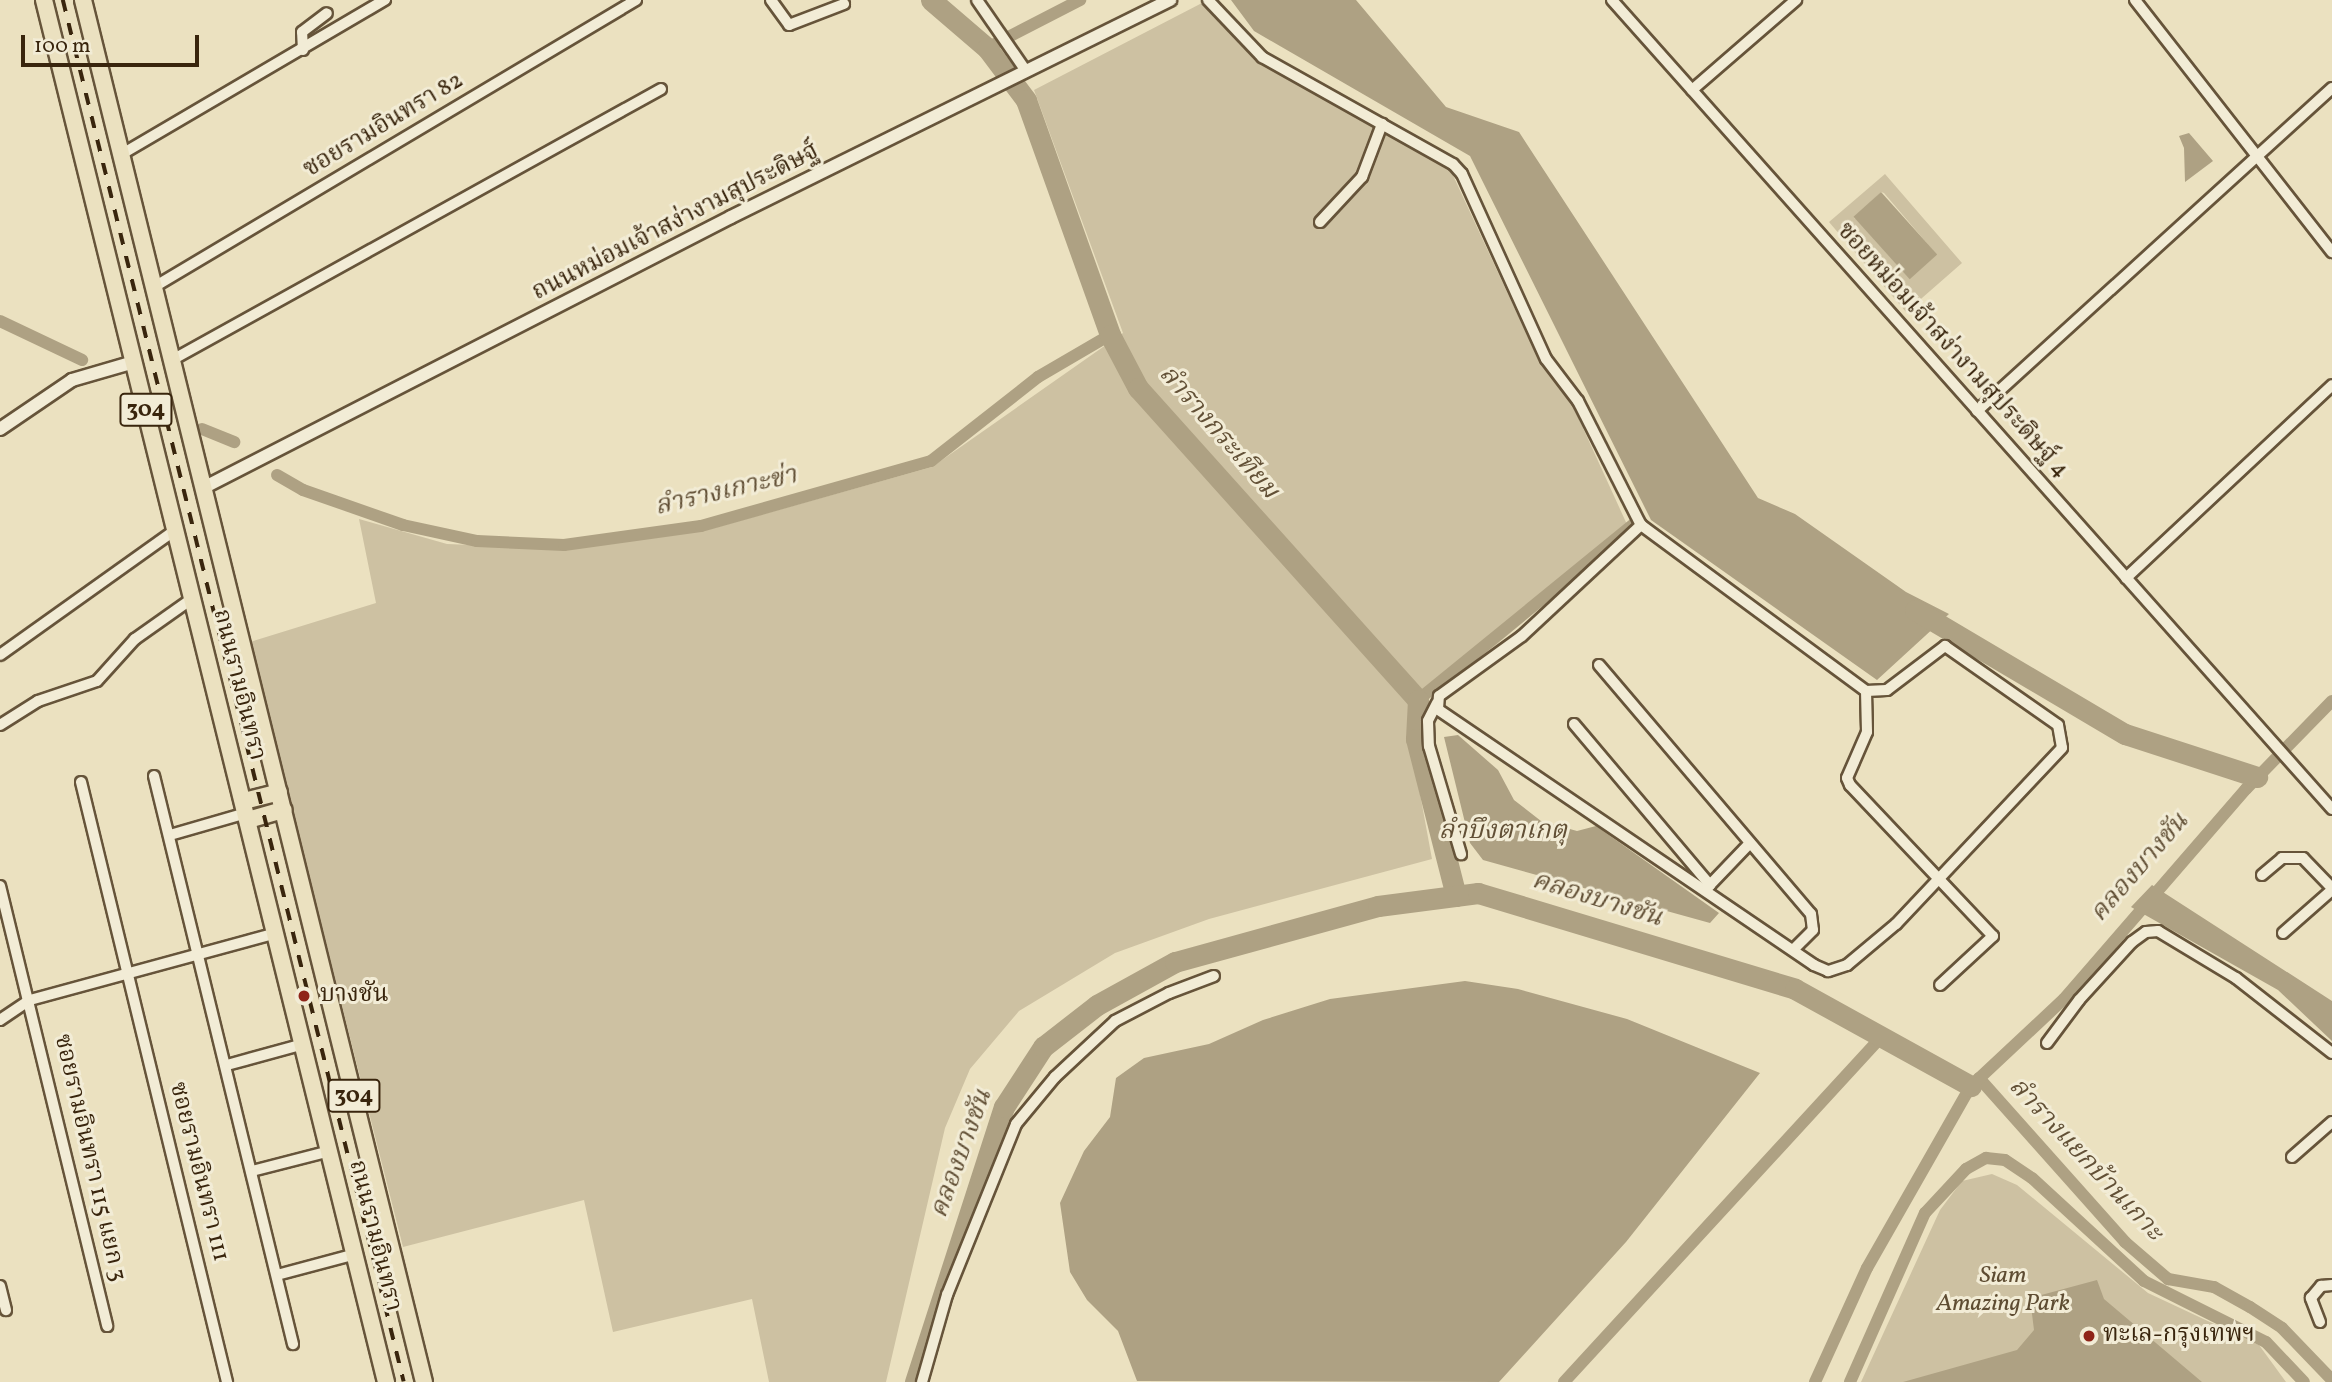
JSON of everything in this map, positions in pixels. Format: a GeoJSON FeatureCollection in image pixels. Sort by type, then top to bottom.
{"type":"FeatureCollection","features":[{"type":"Feature","properties":{"kind":"highway","name":"ถนนรามอินทรา"},"geometry":{"type":"LineString","coordinates":[[44,0],[386,1382]]}},
{"type":"Feature","properties":{"kind":"highway","name":"ถนนรามอินทรา"},"geometry":{"type":"LineString","coordinates":[[83,0],[424,1382]]}},
{"type":"Feature","properties":{"kind":"highway"},"geometry":{"type":"LineString","coordinates":[[246,812],[279,792]]}},
{"type":"Feature","properties":{"kind":"highway"},"geometry":{"type":"LineString","coordinates":[[246,812],[284,810]]}},
{"type":"Feature","properties":{"kind":"street"},"geometry":{"type":"LineString","coordinates":[[122,154],[385,0]]}},
{"type":"Feature","properties":{"kind":"street","name":"ซอยรามอินทรา 82"},"geometry":{"type":"LineString","coordinates":[[154,287],[636,0]]}},
{"type":"Feature","properties":{"kind":"street"},"geometry":{"type":"LineString","coordinates":[[771,0],[789,25],[844,4]]}},
{"type":"Feature","properties":{"kind":"street"},"geometry":{"type":"LineString","coordinates":[[977,0],[1009,44],[1023,73]]}},
{"type":"Feature","properties":{"kind":"street","name":"ถนนหม่อมเจ้าสง่างามสุประดิษฐ์"},"geometry":{"type":"LineString","coordinates":[[203,488],[1170,0]]}},
{"type":"Feature","properties":{"kind":"street"},"geometry":{"type":"LineString","coordinates":[[1209,0],[1262,57],[1453,164],[1462,174],[1546,359],[1578,401],[1641,525],[1866,691],[1887,690],[1945,646],[2057,725],[2062,748],[1937,881],[1847,965],[1828,971],[1793,950],[1707,887],[1465,728],[1438,709],[1437,702]]}},
{"type":"Feature","properties":{"kind":"street","name":"ซอยหม่อมเจ้าสง่างามสุประดิษฐ์ 4"},"geometry":{"type":"LineString","coordinates":[[1612,0],[2332,809]]}},
{"type":"Feature","properties":{"kind":"street"},"geometry":{"type":"LineString","coordinates":[[1692,90],[1796,0]]}},
{"type":"Feature","properties":{"kind":"street"},"geometry":{"type":"LineString","coordinates":[[2135,0],[2258,153],[2332,252]]}},
{"type":"Feature","properties":{"kind":"street"},"geometry":{"type":"LineString","coordinates":[[303,50],[302,32],[327,13]]}},
{"type":"Feature","properties":{"kind":"street"},"geometry":{"type":"LineString","coordinates":[[1977,411],[2332,88]]}},
{"type":"Feature","properties":{"kind":"street"},"geometry":{"type":"LineString","coordinates":[[172,360],[661,89]]}},
{"type":"Feature","properties":{"kind":"street"},"geometry":{"type":"LineString","coordinates":[[1320,222],[1362,177],[1382,124]]}},
{"type":"Feature","properties":{"kind":"street"},"geometry":{"type":"LineString","coordinates":[[0,429],[72,380],[134,362]]}},
{"type":"Feature","properties":{"kind":"street"},"geometry":{"type":"LineString","coordinates":[[2126,579],[2332,385]]}},
{"type":"Feature","properties":{"kind":"street"},"geometry":{"type":"LineString","coordinates":[[1461,854],[1429,746],[1429,721],[1439,695],[1522,636],[1641,525]]}},
{"type":"Feature","properties":{"kind":"street"},"geometry":{"type":"LineString","coordinates":[[0,655],[175,530]]}},
{"type":"Feature","properties":{"kind":"street"},"geometry":{"type":"LineString","coordinates":[[0,725],[38,701],[97,681],[135,639],[192,598]]}},
{"type":"Feature","properties":{"kind":"street"},"geometry":{"type":"LineString","coordinates":[[1599,665],[1811,914],[1813,930],[1793,950]]}},
{"type":"Feature","properties":{"kind":"street"},"geometry":{"type":"LineString","coordinates":[[1866,691],[1867,732],[1847,778],[1937,881],[1993,936],[1940,985]]}},
{"type":"Feature","properties":{"kind":"street"},"geometry":{"type":"LineString","coordinates":[[1574,723],[1707,887]]}},
{"type":"Feature","properties":{"kind":"street"},"geometry":{"type":"LineString","coordinates":[[154,776],[227,1065],[293,1345]]}},
{"type":"Feature","properties":{"kind":"street","name":"ซอยรามอินทรา 111"},"geometry":{"type":"LineString","coordinates":[[81,782],[227,1382]]}},
{"type":"Feature","properties":{"kind":"street"},"geometry":{"type":"LineString","coordinates":[[170,835],[246,812]]}},
{"type":"Feature","properties":{"kind":"street"},"geometry":{"type":"LineString","coordinates":[[1707,887],[1750,844]]}},
{"type":"Feature","properties":{"kind":"street"},"geometry":{"type":"LineString","coordinates":[[2262,874],[2282,858],[2303,858],[2332,889],[2283,933]]}},
{"type":"Feature","properties":{"kind":"street","name":"ซอยรามอินทรา 115 แยก 3"},"geometry":{"type":"LineString","coordinates":[[1,894],[30,1000],[107,1326]]}},
{"type":"Feature","properties":{"kind":"street"},"geometry":{"type":"LineString","coordinates":[[2047,1043],[2078,1000],[2132,942],[2147,932],[2158,932],[2236,978],[2332,1052]]}},
{"type":"Feature","properties":{"kind":"street"},"geometry":{"type":"LineString","coordinates":[[0,1020],[30,1000],[276,933]]}},
{"type":"Feature","properties":{"kind":"street"},"geometry":{"type":"LineString","coordinates":[[922,1382],[947,1295],[1016,1124],[1086,1044],[1115,1021],[1169,993],[1214,976]]}},
{"type":"Feature","properties":{"kind":"street"},"geometry":{"type":"LineString","coordinates":[[227,1065],[304,1044]]}},
{"type":"Feature","properties":{"kind":"street"},"geometry":{"type":"LineString","coordinates":[[2292,1157],[2332,1122]]}},
{"type":"Feature","properties":{"kind":"street"},"geometry":{"type":"LineString","coordinates":[[252,1171],[330,1151]]}},
{"type":"Feature","properties":{"kind":"street"},"geometry":{"type":"LineString","coordinates":[[277,1275],[356,1254]]}},
{"type":"Feature","properties":{"kind":"street"},"geometry":{"type":"LineString","coordinates":[[2320,1322],[2311,1298],[2321,1286],[2332,1285]]}},
{"type":"Feature","properties":{"kind":"street"},"geometry":{"type":"LineString","coordinates":[[0,1286],[6,1310]]}},
{"type":"Feature","properties":{"kind":"green space"},"geometry":{"type":"Polygon","coordinates":[[[1202,3],[1252,56],[1451,171],[1539,361],[1572,404],[1630,531],[1496,645],[1423,697],[1409,734],[1432,859],[1209,919],[1115,953],[1019,1011],[970,1069],[945,1128],[886,1382],[769,1382],[752,1299],[613,1332],[584,1200],[403,1247],[250,642],[376,603],[359,519],[447,544],[572,549],[703,531],[932,467],[1123,333],[1034,90],[1202,3]]]}},
{"type":"Feature","properties":{"kind":"green space"},"geometry":{"type":"Polygon","coordinates":[[[1885,174],[1962,263],[1906,312],[1829,222],[1885,174]],[[1881,192],[1854,218],[1937,255],[1881,192]]]}},
{"type":"Feature","properties":{"kind":"green space","name":"Siam Amazing Park"},"geometry":{"type":"Polygon","coordinates":[[[1992,1174],[2017,1185],[2148,1293],[2259,1345],[2286,1382],[1861,1382],[1940,1210],[1962,1181],[1992,1174]]]}},
{"type":"Feature","properties":{"kind":"water"},"geometry":{"type":"Polygon","coordinates":[[[1231,0],[1356,0],[1446,107],[1519,132],[1758,498],[1795,514],[1906,592],[1949,614],[1877,680],[1651,520],[1470,156],[1254,31],[1231,0]]]}},
{"type":"Feature","properties":{"kind":"water"},"geometry":{"type":"Polygon","coordinates":[[[2189,133],[2213,161],[2185,182],[2184,148],[2179,136],[2189,133]]]}},
{"type":"Feature","properties":{"kind":"water"},"geometry":{"type":"Polygon","coordinates":[[[1881,192],[1937,254],[1910,279],[1854,217],[1881,192]]]}},
{"type":"Feature","properties":{"kind":"water","name":"ลำบึงตาเกตุ"},"geometry":{"type":"Polygon","coordinates":[[[1458,735],[1498,770],[1514,800],[1541,821],[1577,831],[1596,826],[1719,913],[1710,923],[1483,860],[1470,843],[1444,737],[1458,735]]]}},
{"type":"Feature","properties":{"kind":"water"},"geometry":{"type":"Polygon","coordinates":[[[2152,885],[2332,1001],[2332,1041],[2278,990],[2131,907],[2152,885]]]}},
{"type":"Feature","properties":{"kind":"water"},"geometry":{"type":"Polygon","coordinates":[[[1465,981],[1518,989],[1627,1019],[1760,1073],[1626,1242],[1499,1382],[1137,1381],[1118,1331],[1087,1300],[1070,1272],[1060,1203],[1084,1151],[1110,1117],[1116,1078],[1144,1058],[1209,1044],[1263,1020],[1330,999],[1465,981]]]}},
{"type":"Feature","properties":{"kind":"water","name":"ทะเล-กรุงเทพฯ"},"geometry":{"type":"Polygon","coordinates":[[[2097,1280],[2104,1299],[2202,1382],[1903,1382],[2017,1350],[2034,1330],[2030,1298],[2097,1280]]]}},
{"type":"Feature","properties":{"kind":"waterway","name":"ลำรางกระเทียม"},"geometry":{"type":"LineString","coordinates":[[931,0],[987,48],[1026,100],[1110,335],[1138,388],[1418,700],[1416,739],[1456,896]]}},
{"type":"Feature","properties":{"kind":"waterway"},"geometry":{"type":"LineString","coordinates":[[987,48],[1080,0]]}},
{"type":"Feature","properties":{"kind":"waterway","name":"ลำรางเกาะข่า"},"geometry":{"type":"LineString","coordinates":[[0,321],[82,360]]}},
{"type":"Feature","properties":{"kind":"waterway","name":"ลำรางเกาะข่า"},"geometry":{"type":"LineString","coordinates":[[277,475],[303,490],[403,525],[477,541],[564,545],[701,526],[931,461],[1038,377],[1110,335]]}},
{"type":"Feature","properties":{"kind":"waterway","name":"ลำรางเกาะข่า"},"geometry":{"type":"LineString","coordinates":[[202,429],[235,442]]}},
{"type":"Feature","properties":{"kind":"waterway"},"geometry":{"type":"LineString","coordinates":[[1418,700],[1634,524]]}},
{"type":"Feature","properties":{"kind":"waterway"},"geometry":{"type":"LineString","coordinates":[[1915,610],[2125,734],[2257,777]]}},
{"type":"Feature","properties":{"kind":"waterway","name":"คลองบางชัน"},"geometry":{"type":"LineString","coordinates":[[1815,1382],[1867,1268],[1971,1086],[2064,999],[2246,789],[2332,701]]}},
{"type":"Feature","properties":{"kind":"waterway","name":"คลองบางชัน"},"geometry":{"type":"LineString","coordinates":[[915,1382],[1004,1107],[1043,1047],[1097,1005],[1175,962],[1378,906],[1478,893],[1795,989],[1971,1086]]}},
{"type":"Feature","properties":{"kind":"waterway"},"geometry":{"type":"LineString","coordinates":[[1564,1382],[1881,1037]]}},
{"type":"Feature","properties":{"kind":"waterway","name":"ลำรางแยกบ้านเกาะ"},"geometry":{"type":"LineString","coordinates":[[1979,1078],[2125,1242],[2168,1279],[2214,1287],[2250,1307],[2282,1328],[2332,1380]]}},
{"type":"Feature","properties":{"kind":"waterway"},"geometry":{"type":"LineString","coordinates":[[1850,1382],[1925,1213],[1966,1169],[1986,1158],[2005,1160],[2032,1178],[2144,1281],[2266,1342],[2304,1382]]}},
{"type":"Feature","properties":{"kind":"railway"},"geometry":{"type":"LineString","coordinates":[[63,0],[404,1382]]}},
{"type":"Feature","properties":{"kind":"place","name":"บางชัน"},"geometry":{"type":"Point","coordinates":[304,996]}},
{"type":"Feature","properties":{"kind":"place","name":"ทะเล-กรุงเทพฯ"},"geometry":{"type":"Point","coordinates":[2089,1336]}}]}
